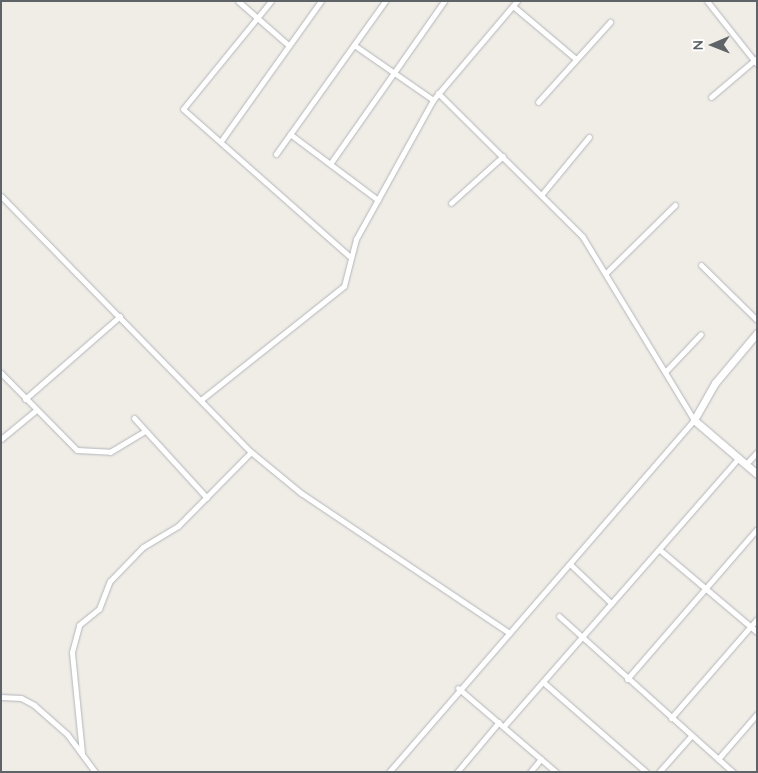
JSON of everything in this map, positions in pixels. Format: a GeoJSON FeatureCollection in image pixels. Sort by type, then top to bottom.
{"type":"FeatureCollection","features":[{"type":"Feature","properties":{"kind":"street"},"geometry":{"type":"LineString","coordinates":[[238,1],[258,16],[288,45]]}},
{"type":"Feature","properties":{"kind":"street"},"geometry":{"type":"LineString","coordinates":[[271,1],[184,104],[185,113],[221,141],[349,256]]}},
{"type":"Feature","properties":{"kind":"street"},"geometry":{"type":"LineString","coordinates":[[221,141],[321,1]]}},
{"type":"Feature","properties":{"kind":"street"},"geometry":{"type":"LineString","coordinates":[[276,154],[385,1]]}},
{"type":"Feature","properties":{"kind":"street"},"geometry":{"type":"LineString","coordinates":[[330,164],[444,1]]}},
{"type":"Feature","properties":{"kind":"street"},"geometry":{"type":"LineString","coordinates":[[202,399],[344,286],[349,256],[433,100],[517,1]]}},
{"type":"Feature","properties":{"kind":"street"},"geometry":{"type":"LineString","coordinates":[[707,1],[756,60],[711,97]]}},
{"type":"Feature","properties":{"kind":"street"},"geometry":{"type":"LineString","coordinates":[[513,6],[576,59]]}},
{"type":"Feature","properties":{"kind":"street"},"geometry":{"type":"LineString","coordinates":[[538,102],[610,22]]}},
{"type":"Feature","properties":{"kind":"street"},"geometry":{"type":"LineString","coordinates":[[354,46],[433,100]]}},
{"type":"Feature","properties":{"kind":"street"},"geometry":{"type":"LineString","coordinates":[[438,93],[542,194],[582,236],[694,420],[757,474]]}},
{"type":"Feature","properties":{"kind":"street"},"geometry":{"type":"LineString","coordinates":[[290,134],[378,200]]}},
{"type":"Feature","properties":{"kind":"street"},"geometry":{"type":"LineString","coordinates":[[542,194],[589,138]]}},
{"type":"Feature","properties":{"kind":"street"},"geometry":{"type":"LineString","coordinates":[[451,203],[503,156]]}},
{"type":"Feature","properties":{"kind":"street"},"geometry":{"type":"LineString","coordinates":[[1,196],[202,399],[251,452],[301,493],[510,633]]}},
{"type":"Feature","properties":{"kind":"street"},"geometry":{"type":"LineString","coordinates":[[606,273],[675,205]]}},
{"type":"Feature","properties":{"kind":"street"},"geometry":{"type":"LineString","coordinates":[[701,265],[757,320]]}},
{"type":"Feature","properties":{"kind":"street"},"geometry":{"type":"LineString","coordinates":[[25,399],[120,316]]}},
{"type":"Feature","properties":{"kind":"street"},"geometry":{"type":"LineString","coordinates":[[389,772],[458,688],[510,633],[694,420],[715,383],[757,333]]}},
{"type":"Feature","properties":{"kind":"street"},"geometry":{"type":"LineString","coordinates":[[665,372],[700,334]]}},
{"type":"Feature","properties":{"kind":"street"},"geometry":{"type":"LineString","coordinates":[[1,373],[69,445],[85,452],[110,452],[145,431]]}},
{"type":"Feature","properties":{"kind":"street"},"geometry":{"type":"LineString","coordinates":[[1,440],[35,411]]}},
{"type":"Feature","properties":{"kind":"street"},"geometry":{"type":"LineString","coordinates":[[134,418],[207,498]]}},
{"type":"Feature","properties":{"kind":"street"},"geometry":{"type":"LineString","coordinates":[[82,753],[73,635],[104,602],[117,574],[207,498],[251,452]]}},
{"type":"Feature","properties":{"kind":"street"},"geometry":{"type":"LineString","coordinates":[[746,464],[757,452]]}},
{"type":"Feature","properties":{"kind":"street"},"geometry":{"type":"LineString","coordinates":[[504,726],[739,458]]}},
{"type":"Feature","properties":{"kind":"street"},"geometry":{"type":"LineString","coordinates":[[627,679],[757,529]]}},
{"type":"Feature","properties":{"kind":"street"},"geometry":{"type":"LineString","coordinates":[[660,550],[757,632]]}},
{"type":"Feature","properties":{"kind":"street"},"geometry":{"type":"LineString","coordinates":[[570,564],[611,603]]}},
{"type":"Feature","properties":{"kind":"street"},"geometry":{"type":"LineString","coordinates":[[559,616],[580,638],[733,772]]}},
{"type":"Feature","properties":{"kind":"street"},"geometry":{"type":"LineString","coordinates":[[671,718],[757,619]]}},
{"type":"Feature","properties":{"kind":"street"},"geometry":{"type":"LineString","coordinates":[[543,682],[646,772]]}},
{"type":"Feature","properties":{"kind":"street"},"geometry":{"type":"LineString","coordinates":[[458,688],[556,772]]}},
{"type":"Feature","properties":{"kind":"street"},"geometry":{"type":"LineString","coordinates":[[1,697],[21,698],[34,705],[82,753],[95,772]]}},
{"type":"Feature","properties":{"kind":"street"},"geometry":{"type":"LineString","coordinates":[[718,759],[757,714]]}},
{"type":"Feature","properties":{"kind":"street"},"geometry":{"type":"LineString","coordinates":[[457,772],[499,722]]}},
{"type":"Feature","properties":{"kind":"street"},"geometry":{"type":"LineString","coordinates":[[659,772],[691,736]]}},
{"type":"Feature","properties":{"kind":"street"},"geometry":{"type":"LineString","coordinates":[[530,772],[542,759]]}}]}
